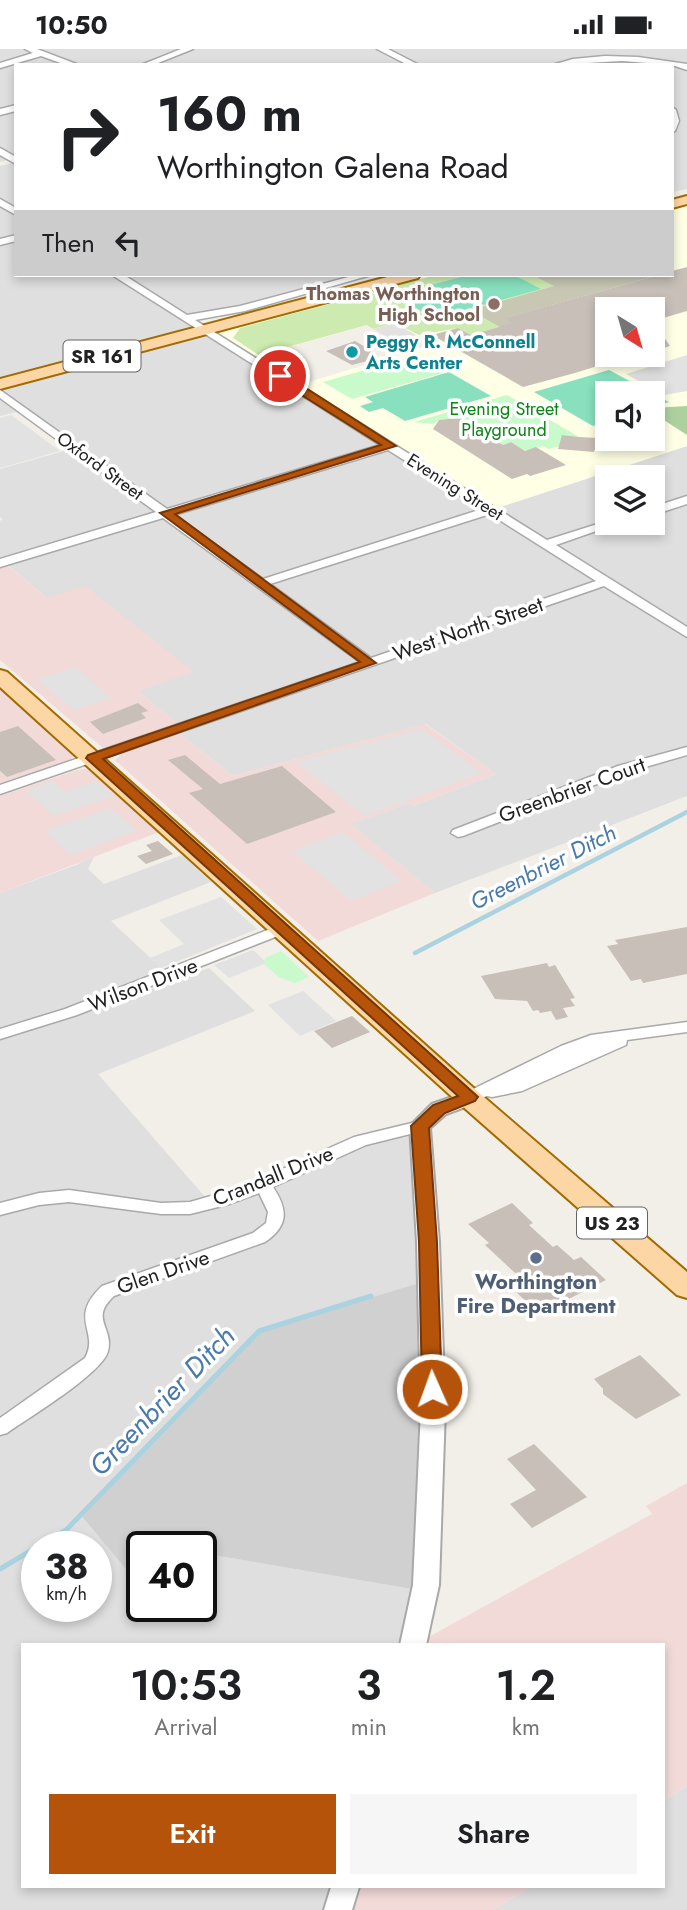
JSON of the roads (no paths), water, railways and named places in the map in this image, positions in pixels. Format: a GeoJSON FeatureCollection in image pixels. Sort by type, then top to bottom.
{"type":"FeatureCollection","features":[{"type":"Feature","properties":{"kind":"main road","name":"SR 161"},"geometry":{"type":"LineString","coordinates":[[0,384],[404,277]]}},
{"type":"Feature","properties":{"kind":"main road"},"geometry":{"type":"LineString","coordinates":[[227,343],[221,335],[223,332],[247,319]]}},
{"type":"Feature","properties":{"kind":"main road","name":"US 23"},"geometry":{"type":"LineString","coordinates":[[0,675],[469,1097],[687,1288]]}},
{"type":"Feature","properties":{"kind":"street"},"geometry":{"type":"LineString","coordinates":[[159,63],[189,49]]}},
{"type":"Feature","properties":{"kind":"street"},"geometry":{"type":"LineString","coordinates":[[381,49],[411,63]]}},
{"type":"Feature","properties":{"kind":"street"},"geometry":{"type":"LineString","coordinates":[[0,66],[34,51],[69,63]]}},
{"type":"Feature","properties":{"kind":"street"},"geometry":{"type":"LineString","coordinates":[[566,63],[592,58],[621,57],[656,63]]}},
{"type":"Feature","properties":{"kind":"street","name":"Evening Street"},"geometry":{"type":"LineString","coordinates":[[120,277],[687,632]]}},
{"type":"Feature","properties":{"kind":"street"},"geometry":{"type":"LineString","coordinates":[[186,318],[241,309],[359,277]]}},
{"type":"Feature","properties":{"kind":"street","name":"Oxford Street"},"geometry":{"type":"LineString","coordinates":[[0,393],[370,663]]}},
{"type":"Feature","properties":{"kind":"street"},"geometry":{"type":"LineString","coordinates":[[0,563],[390,446]]}},
{"type":"Feature","properties":{"kind":"street"},"geometry":{"type":"LineString","coordinates":[[665,507],[687,500]]}},
{"type":"Feature","properties":{"kind":"street"},"geometry":{"type":"LineString","coordinates":[[262,583],[491,510]]}},
{"type":"Feature","properties":{"kind":"street"},"geometry":{"type":"LineString","coordinates":[[547,544],[595,529]]}},
{"type":"Feature","properties":{"kind":"street","name":"West North Street"},"geometry":{"type":"LineString","coordinates":[[0,790],[606,582]]}},
{"type":"Feature","properties":{"kind":"street","name":"Greenbrier Court"},"geometry":{"type":"LineString","coordinates":[[458,833],[622,769],[687,751]]}},
{"type":"Feature","properties":{"kind":"street","name":"Wilson Drive"},"geometry":{"type":"LineString","coordinates":[[0,1034],[71,1012],[283,929]]}},
{"type":"Feature","properties":{"kind":"street"},"geometry":{"type":"LineString","coordinates":[[413,1643],[426,1585],[433,1409],[428,1242],[420,1126],[439,1109],[469,1097],[516,1087],[635,1034],[687,1027]]}},
{"type":"Feature","properties":{"kind":"street","name":"Crandall Drive"},"geometry":{"type":"LineString","coordinates":[[0,1209],[41,1198],[79,1196],[162,1209],[212,1203],[368,1137],[420,1126]]}},
{"type":"Feature","properties":{"kind":"street","name":"Glen Drive"},"geometry":{"type":"LineString","coordinates":[[0,1428],[92,1363],[99,1350],[91,1317],[99,1298],[108,1291],[247,1243],[262,1237],[272,1228],[277,1221],[277,1206],[262,1184]]}},
{"type":"Feature","properties":{"kind":"street"},"geometry":{"type":"LineString","coordinates":[[338,1910],[345,1888]]}},
{"type":"Feature","properties":{"kind":"waterway","name":"Greenbrier Ditch"},"geometry":{"type":"LineString","coordinates":[[415,953],[687,812]]}},
{"type":"Feature","properties":{"kind":"waterway","name":"Greenbrier Ditch"},"geometry":{"type":"LineString","coordinates":[[64,1531],[259,1331],[371,1296]]}},
{"type":"Feature","properties":{"kind":"waterway","name":"Greenbrier Ditch"},"geometry":{"type":"LineString","coordinates":[[0,1569],[21,1557]]}},
{"type":"Feature","properties":{"kind":"place","name":"Thomas Worthington High School"},"geometry":{"type":"Point","coordinates":[494,304]}},
{"type":"Feature","properties":{"kind":"place","name":"Peggy R. McConnell Arts Center"},"geometry":{"type":"Point","coordinates":[352,352]}},
{"type":"Feature","properties":{"kind":"place","name":"Worthington Fire Department"},"geometry":{"type":"Point","coordinates":[536,1258]}},
{"type":"Feature","properties":{"kind":"park label","name":"Evening Street Playground"},"geometry":{"type":"Point","coordinates":[504,420]}}]}
